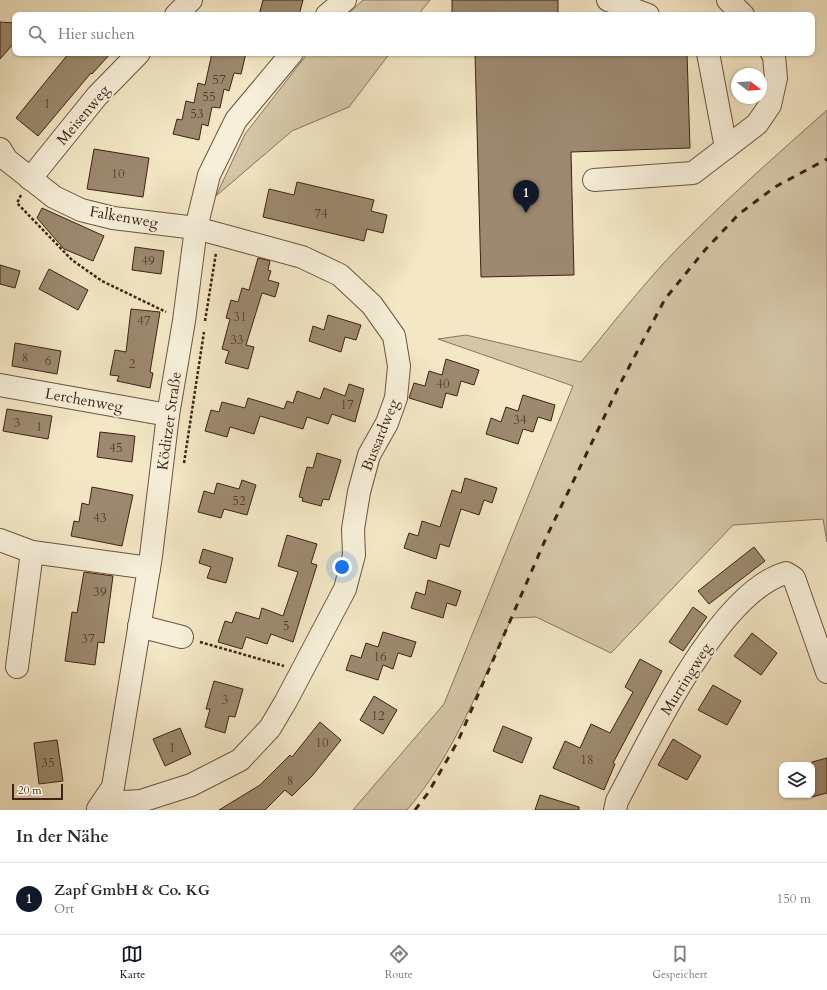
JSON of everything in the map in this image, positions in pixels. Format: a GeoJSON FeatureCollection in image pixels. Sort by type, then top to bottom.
{"type":"FeatureCollection","features":[{"type":"Feature","properties":{"kind":"street"},"geometry":{"type":"LineString","coordinates":[[179,12],[191,0]]}},
{"type":"Feature","properties":{"kind":"street"},"geometry":{"type":"LineString","coordinates":[[331,12],[346,0]]}},
{"type":"Feature","properties":{"kind":"street"},"geometry":{"type":"LineString","coordinates":[[608,0],[640,12]]}},
{"type":"Feature","properties":{"kind":"street"},"geometry":{"type":"LineString","coordinates":[[728,0],[740,12]]}},
{"type":"Feature","properties":{"kind":"street","name":"Meisenweg"},"geometry":{"type":"LineString","coordinates":[[30,179],[96,96],[136,56]]}},
{"type":"Feature","properties":{"kind":"street","name":"Köditzer Straße"},"geometry":{"type":"LineString","coordinates":[[101,804],[113,786],[149,568],[168,415],[184,321],[196,228],[209,175],[236,120],[289,56]]}},
{"type":"Feature","properties":{"kind":"street"},"geometry":{"type":"LineString","coordinates":[[709,56],[726,148]]}},
{"type":"Feature","properties":{"kind":"street"},"geometry":{"type":"LineString","coordinates":[[594,180],[693,173],[757,124],[770,104],[776,78],[774,56]]}},
{"type":"Feature","properties":{"kind":"street","name":"Falkenweg"},"geometry":{"type":"LineString","coordinates":[[0,150],[7,160],[54,197],[81,210],[114,218],[196,228]]}},
{"type":"Feature","properties":{"kind":"street","name":"Bussardweg"},"geometry":{"type":"LineString","coordinates":[[101,804],[141,801],[191,785],[240,760],[270,728],[302,672],[345,589],[354,555],[353,529],[359,492],[370,456],[387,423],[396,398],[399,366],[394,336],[372,305],[340,275],[302,257],[196,228]]}},
{"type":"Feature","properties":{"kind":"street","name":"Lerchenweg"},"geometry":{"type":"LineString","coordinates":[[0,385],[168,415]]}},
{"type":"Feature","properties":{"kind":"street"},"geometry":{"type":"LineString","coordinates":[[0,540],[32,552],[149,568]]}},
{"type":"Feature","properties":{"kind":"street"},"geometry":{"type":"LineString","coordinates":[[17,667],[32,552]]}},
{"type":"Feature","properties":{"kind":"street","name":"Murringweg"},"geometry":{"type":"LineString","coordinates":[[615,810],[618,801],[699,653],[748,594],[773,577],[786,573],[794,578],[822,638]]}},
{"type":"Feature","properties":{"kind":"street"},"geometry":{"type":"LineString","coordinates":[[139,626],[182,637]]}},
{"type":"Feature","properties":{"kind":"street"},"geometry":{"type":"LineString","coordinates":[[822,638],[827,672]]}},
{"type":"Feature","properties":{"kind":"path"},"geometry":{"type":"LineString","coordinates":[[30,179],[17,203],[72,260],[102,281],[184,321]]}},
{"type":"Feature","properties":{"kind":"path"},"geometry":{"type":"LineString","coordinates":[[182,637],[302,672]]}},
{"type":"Feature","properties":{"kind":"shaded area"},"geometry":{"type":"Polygon","coordinates":[[[363,0],[430,0],[420,12],[350,12],[363,0]]]}},
{"type":"Feature","properties":{"kind":"shaded area"},"geometry":{"type":"Polygon","coordinates":[[[306,56],[388,56],[349,107],[292,131],[216,196],[245,134],[306,56]]]}},
{"type":"Feature","properties":{"kind":"shaded area"},"geometry":{"type":"Polygon","coordinates":[[[827,110],[827,542],[823,519],[733,525],[611,653],[536,617],[512,618],[453,742],[439,766],[407,810],[353,810],[444,704],[573,386],[438,339],[466,335],[581,362],[646,283],[705,221],[827,110]]]}},
{"type":"Feature","properties":{"kind":"building"},"geometry":{"type":"Polygon","coordinates":[[[263,0],[303,0],[300,12],[260,12],[263,0]]]}},
{"type":"Feature","properties":{"kind":"building"},"geometry":{"type":"Polygon","coordinates":[[[452,0],[558,0],[558,12],[452,12],[452,0]]]}},
{"type":"Feature","properties":{"kind":"building"},"geometry":{"type":"Polygon","coordinates":[[[0,22],[12,23],[12,45],[0,59],[0,22]]]}},
{"type":"Feature","properties":{"kind":"building"},"geometry":{"type":"Polygon","coordinates":[[[67,56],[108,56],[92,74],[91,73],[38,136],[16,118],[67,56]]]}},
{"type":"Feature","properties":{"kind":"building"},"geometry":{"type":"Polygon","coordinates":[[[211,56],[245,56],[241,74],[234,73],[229,91],[224,89],[220,108],[212,107],[208,126],[202,124],[199,140],[173,134],[177,119],[182,120],[186,101],[194,103],[198,83],[205,85],[211,56]]]}},
{"type":"Feature","properties":{"kind":"building"},"geometry":{"type":"Polygon","coordinates":[[[475,56],[687,56],[690,148],[571,152],[574,275],[481,277],[475,56]]]}},
{"type":"Feature","properties":{"kind":"building"},"geometry":{"type":"Polygon","coordinates":[[[94,149],[149,158],[143,197],[87,189],[94,149]]]}},
{"type":"Feature","properties":{"kind":"building"},"geometry":{"type":"Polygon","coordinates":[[[297,182],[374,200],[371,211],[387,215],[383,233],[367,229],[364,241],[263,217],[269,189],[294,195],[297,182]]]}},
{"type":"Feature","properties":{"kind":"building"},"geometry":{"type":"Polygon","coordinates":[[[42,208],[104,236],[93,261],[64,249],[37,218],[42,208]]]}},
{"type":"Feature","properties":{"kind":"building"},"geometry":{"type":"Polygon","coordinates":[[[135,247],[164,251],[161,274],[132,270],[135,247]]]}},
{"type":"Feature","properties":{"kind":"building"},"geometry":{"type":"Polygon","coordinates":[[[258,258],[270,261],[268,270],[271,271],[268,280],[279,283],[275,297],[262,293],[246,345],[254,347],[248,369],[225,363],[229,351],[222,349],[230,319],[226,318],[231,300],[238,302],[242,288],[249,290],[258,258]]]}},
{"type":"Feature","properties":{"kind":"building"},"geometry":{"type":"Polygon","coordinates":[[[0,265],[20,271],[15,288],[0,284],[0,265]]]}},
{"type":"Feature","properties":{"kind":"building"},"geometry":{"type":"Polygon","coordinates":[[[49,269],[88,290],[78,310],[39,289],[49,269]]]}},
{"type":"Feature","properties":{"kind":"building"},"geometry":{"type":"Polygon","coordinates":[[[131,309],[160,312],[150,372],[153,373],[150,388],[117,381],[119,376],[110,375],[115,350],[126,352],[131,309]]]}},
{"type":"Feature","properties":{"kind":"building"},"geometry":{"type":"Polygon","coordinates":[[[328,315],[361,325],[356,340],[345,337],[341,352],[309,341],[313,326],[324,330],[328,315]]]}},
{"type":"Feature","properties":{"kind":"building"},"geometry":{"type":"Polygon","coordinates":[[[15,343],[61,351],[57,374],[12,366],[15,343]]]}},
{"type":"Feature","properties":{"kind":"building"},"geometry":{"type":"Polygon","coordinates":[[[446,359],[479,370],[474,385],[461,381],[457,396],[446,393],[442,408],[409,398],[414,383],[425,386],[429,371],[442,375],[446,359]]]}},
{"type":"Feature","properties":{"kind":"building"},"geometry":{"type":"Polygon","coordinates":[[[349,384],[364,389],[355,422],[332,414],[328,424],[307,417],[303,429],[260,416],[254,434],[230,427],[227,437],[205,431],[211,410],[219,412],[222,402],[245,408],[248,398],[284,409],[287,401],[293,403],[297,391],[320,399],[324,388],[345,396],[349,384]]]}},
{"type":"Feature","properties":{"kind":"building"},"geometry":{"type":"Polygon","coordinates":[[[523,395],[555,405],[551,421],[538,417],[533,432],[523,429],[518,444],[486,434],[491,418],[501,422],[506,407],[518,411],[523,395]]]}},
{"type":"Feature","properties":{"kind":"building"},"geometry":{"type":"Polygon","coordinates":[[[7,409],[52,416],[48,439],[3,431],[7,409]]]}},
{"type":"Feature","properties":{"kind":"building"},"geometry":{"type":"Polygon","coordinates":[[[100,432],[135,436],[132,462],[97,457],[100,432]]]}},
{"type":"Feature","properties":{"kind":"building"},"geometry":{"type":"Polygon","coordinates":[[[317,453],[341,460],[329,500],[323,499],[321,506],[302,501],[303,498],[299,497],[307,467],[313,468],[317,453]]]}},
{"type":"Feature","properties":{"kind":"building"},"geometry":{"type":"Polygon","coordinates":[[[465,478],[497,488],[492,503],[484,500],[479,515],[461,509],[449,547],[440,544],[436,559],[404,548],[409,533],[418,536],[422,521],[440,527],[452,490],[461,493],[465,478]]]}},
{"type":"Feature","properties":{"kind":"building"},"geometry":{"type":"Polygon","coordinates":[[[242,480],[256,485],[247,515],[224,509],[221,518],[198,512],[204,491],[214,494],[217,483],[239,489],[242,480]]]}},
{"type":"Feature","properties":{"kind":"building"},"geometry":{"type":"Polygon","coordinates":[[[92,487],[133,495],[122,546],[71,536],[74,521],[79,522],[82,503],[89,505],[92,487]]]}},
{"type":"Feature","properties":{"kind":"building"},"geometry":{"type":"Polygon","coordinates":[[[287,535],[317,544],[311,563],[317,565],[293,642],[271,634],[267,644],[246,637],[242,649],[218,642],[225,621],[232,623],[236,612],[259,619],[262,608],[283,616],[298,572],[278,566],[287,535]]]}},
{"type":"Feature","properties":{"kind":"building"},"geometry":{"type":"Polygon","coordinates":[[[754,547],[765,561],[709,604],[698,591],[754,547]]]}},
{"type":"Feature","properties":{"kind":"building"},"geometry":{"type":"Polygon","coordinates":[[[203,549],[233,558],[226,583],[207,578],[211,567],[199,563],[203,549]]]}},
{"type":"Feature","properties":{"kind":"building"},"geometry":{"type":"Polygon","coordinates":[[[84,572],[113,576],[104,643],[98,642],[95,665],[65,661],[72,612],[77,613],[84,572]]]}},
{"type":"Feature","properties":{"kind":"building"},"geometry":{"type":"Polygon","coordinates":[[[428,580],[461,591],[456,606],[447,603],[443,618],[411,608],[416,592],[425,595],[428,580]]]}},
{"type":"Feature","properties":{"kind":"building"},"geometry":{"type":"Polygon","coordinates":[[[693,607],[707,617],[683,651],[669,642],[693,607]]]}},
{"type":"Feature","properties":{"kind":"building"},"geometry":{"type":"Polygon","coordinates":[[[383,632],[416,642],[411,657],[398,653],[393,669],[383,665],[378,680],[346,670],[351,655],[361,658],[366,643],[378,647],[383,632]]]}},
{"type":"Feature","properties":{"kind":"building"},"geometry":{"type":"Polygon","coordinates":[[[752,633],[777,653],[761,675],[734,656],[752,633]]]}},
{"type":"Feature","properties":{"kind":"building"},"geometry":{"type":"Polygon","coordinates":[[[640,659],[662,671],[613,763],[615,764],[604,790],[553,768],[565,741],[580,748],[591,724],[610,733],[633,692],[625,687],[640,659]]]}},
{"type":"Feature","properties":{"kind":"building"},"geometry":{"type":"Polygon","coordinates":[[[214,681],[243,689],[235,717],[229,716],[225,733],[205,727],[210,709],[206,709],[214,681]]]}},
{"type":"Feature","properties":{"kind":"building"},"geometry":{"type":"Polygon","coordinates":[[[713,685],[741,701],[727,725],[698,710],[713,685]]]}},
{"type":"Feature","properties":{"kind":"building"},"geometry":{"type":"Polygon","coordinates":[[[374,696],[397,710],[383,734],[360,720],[374,696]]]}},
{"type":"Feature","properties":{"kind":"building"},"geometry":{"type":"Polygon","coordinates":[[[320,722],[341,740],[312,776],[292,796],[285,790],[265,810],[219,810],[260,785],[290,755],[292,757],[320,722]]]}},
{"type":"Feature","properties":{"kind":"building"},"geometry":{"type":"Polygon","coordinates":[[[503,726],[532,738],[522,763],[493,751],[503,726]]]}},
{"type":"Feature","properties":{"kind":"building"},"geometry":{"type":"Polygon","coordinates":[[[180,728],[191,754],[165,766],[153,739],[180,728]]]}},
{"type":"Feature","properties":{"kind":"building"},"geometry":{"type":"Polygon","coordinates":[[[673,739],[701,756],[687,780],[658,765],[673,739]]]}},
{"type":"Feature","properties":{"kind":"building"},"geometry":{"type":"Polygon","coordinates":[[[57,740],[63,781],[39,784],[34,743],[57,740]]]}},
{"type":"Feature","properties":{"kind":"building"},"geometry":{"type":"Polygon","coordinates":[[[827,758],[827,793],[815,796],[815,762],[812,762],[827,758]]]}},
{"type":"Feature","properties":{"kind":"building"},"geometry":{"type":"Polygon","coordinates":[[[540,795],[579,807],[579,810],[535,810],[540,795]]]}},
{"type":"Feature","properties":{"kind":"railway"},"geometry":{"type":"LineString","coordinates":[[415,810],[428,793],[458,741],[546,538],[620,384],[665,299],[705,250],[739,214],[775,187],[827,159]]}},
{"type":"Feature","properties":{"kind":"place","name":"Zapf GmbH & Co. KG"},"geometry":{"type":"Point","coordinates":[526,213]}}]}
